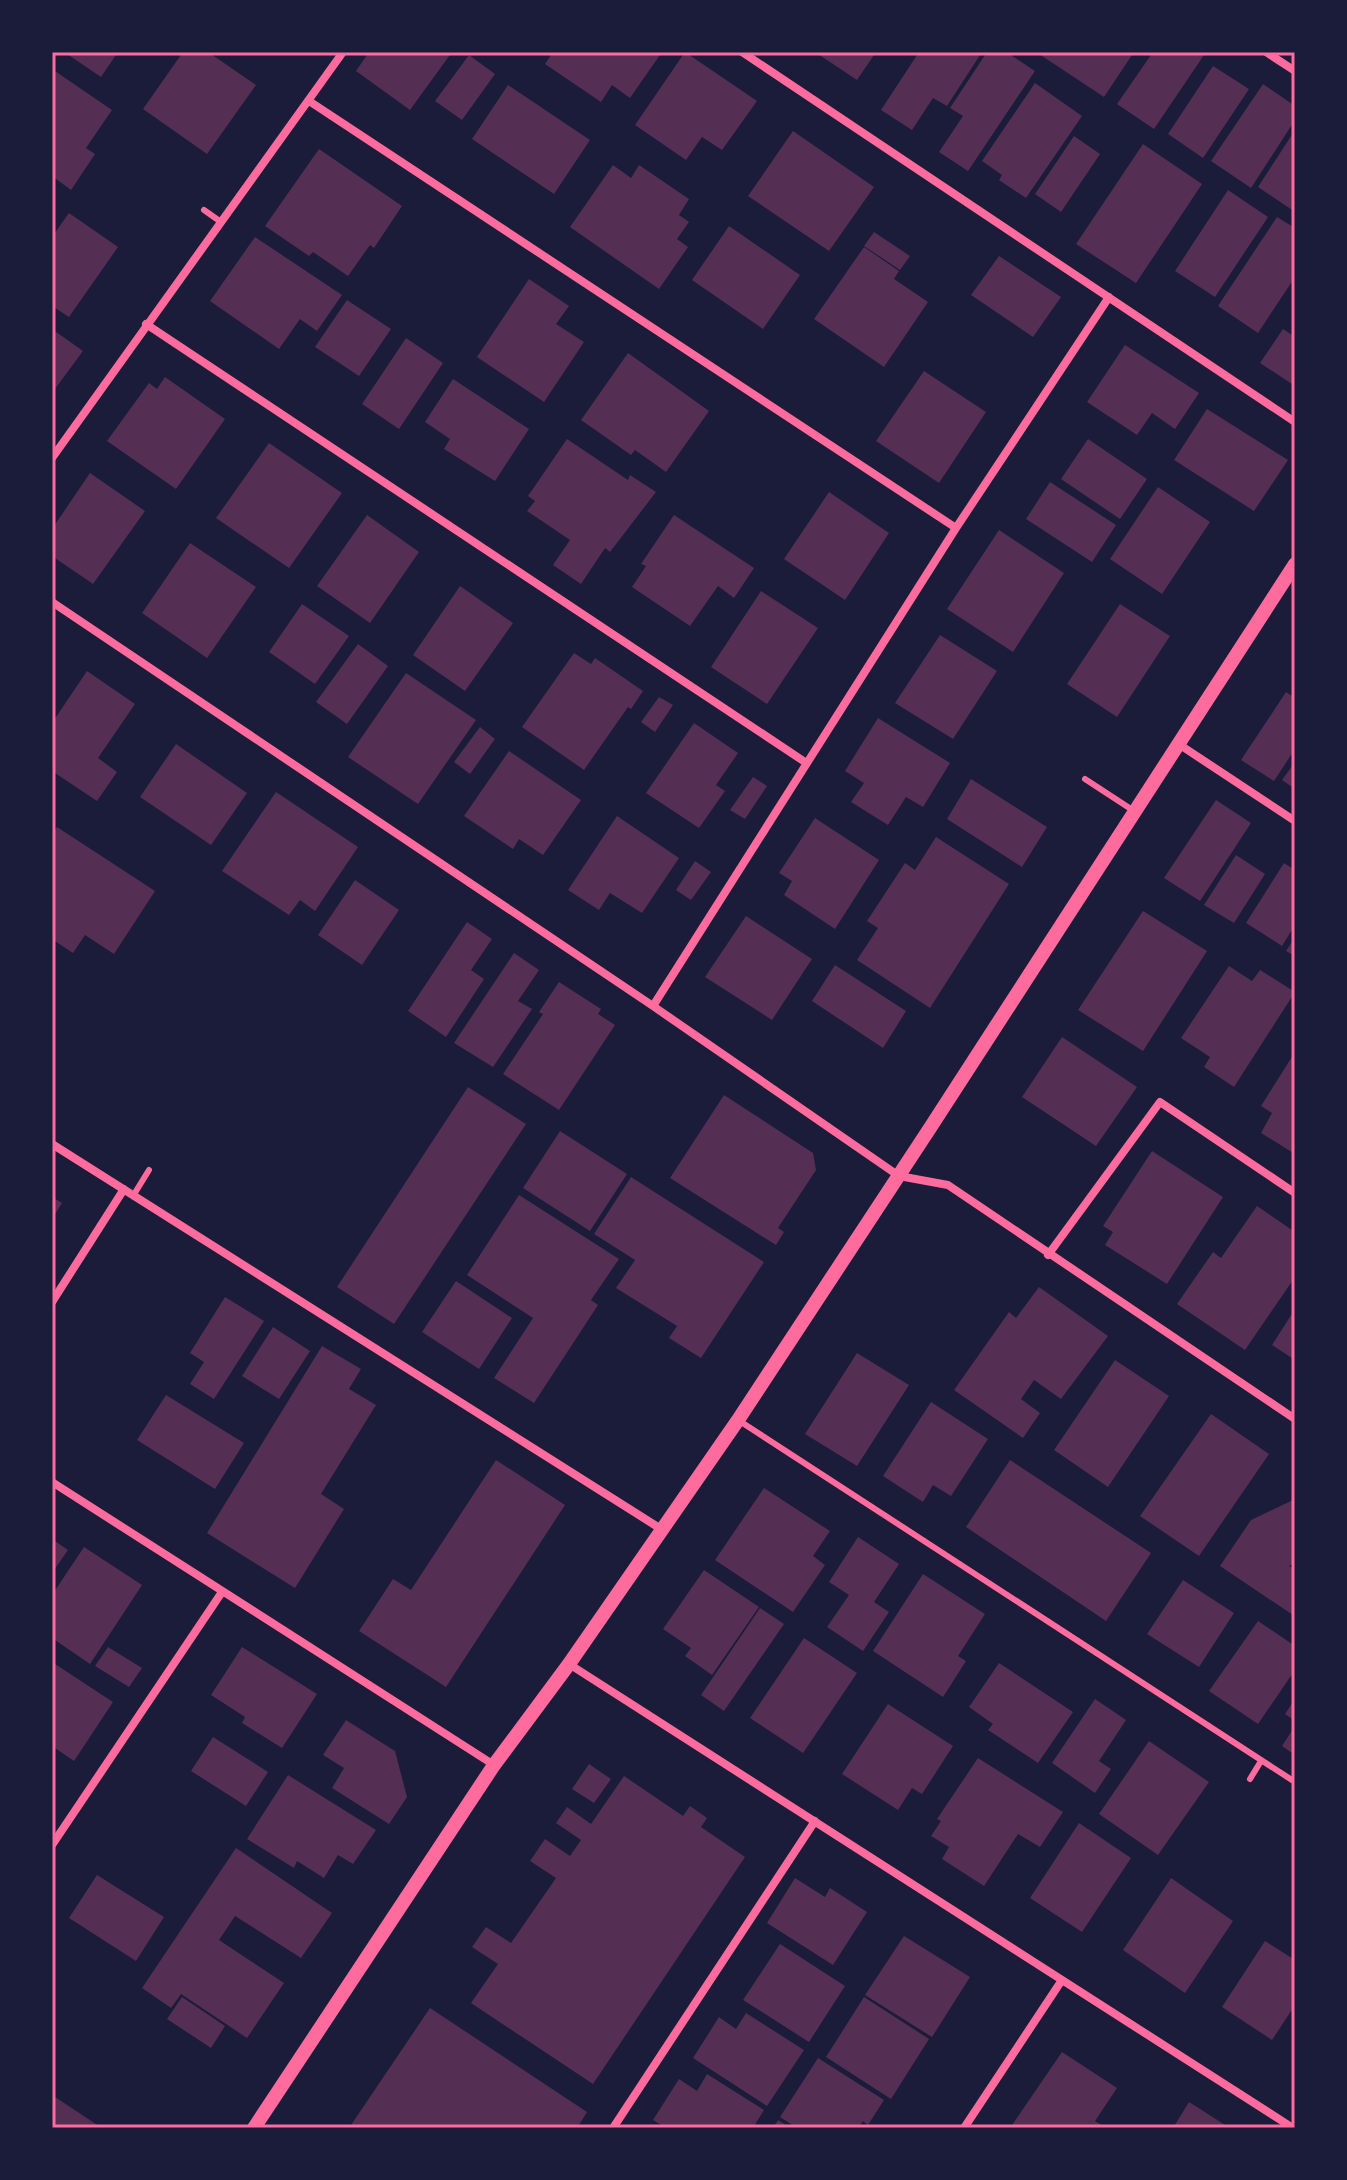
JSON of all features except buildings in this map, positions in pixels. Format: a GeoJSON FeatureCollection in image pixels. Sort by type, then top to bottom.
{"type":"FeatureCollection","features":[{"type":"Feature","properties":{"kind":"street"},"geometry":{"type":"LineString","coordinates":[[52,458],[343,52]]}},
{"type":"Feature","properties":{"kind":"street"},"geometry":{"type":"LineString","coordinates":[[742,52],[1295,422]]}},
{"type":"Feature","properties":{"kind":"street"},"geometry":{"type":"LineString","coordinates":[[1266,52],[1295,71]]}},
{"type":"Feature","properties":{"kind":"street"},"geometry":{"type":"LineString","coordinates":[[309,101],[956,528]]}},
{"type":"Feature","properties":{"kind":"street"},"geometry":{"type":"LineString","coordinates":[[653,1006],[805,762],[1109,297]]}},
{"type":"Feature","properties":{"kind":"street"},"geometry":{"type":"LineString","coordinates":[[146,324],[805,762]]}},
{"type":"Feature","properties":{"kind":"street"},"geometry":{"type":"LineString","coordinates":[[254,2128],[494,1765],[569,1664],[738,1420],[1295,564]]}},
{"type":"Feature","properties":{"kind":"street"},"geometry":{"type":"LineString","coordinates":[[52,602],[653,1006],[899,1176],[948,1185],[1295,1419]]}},
{"type":"Feature","properties":{"kind":"street"},"geometry":{"type":"LineString","coordinates":[[1177,743],[1295,821]]}},
{"type":"Feature","properties":{"kind":"street"},"geometry":{"type":"LineString","coordinates":[[1048,1255],[1160,1102],[1295,1193]]}},
{"type":"Feature","properties":{"kind":"street"},"geometry":{"type":"LineString","coordinates":[[52,1144],[661,1529]]}},
{"type":"Feature","properties":{"kind":"street"},"geometry":{"type":"LineString","coordinates":[[52,1302],[124,1189]]}},
{"type":"Feature","properties":{"kind":"street"},"geometry":{"type":"LineString","coordinates":[[52,1482],[494,1765]]}},
{"type":"Feature","properties":{"kind":"street"},"geometry":{"type":"LineString","coordinates":[[52,1845],[222,1592]]}},
{"type":"Feature","properties":{"kind":"street"},"geometry":{"type":"LineString","coordinates":[[569,1664],[1293,2128]]}},
{"type":"Feature","properties":{"kind":"street"},"geometry":{"type":"LineString","coordinates":[[613,2128],[815,1821]]}},
{"type":"Feature","properties":{"kind":"street"},"geometry":{"type":"LineString","coordinates":[[964,2128],[1062,1980]]}},
{"type":"Feature","properties":{"kind":"lane"},"geometry":{"type":"LineString","coordinates":[[204,210],[221,222]]}},
{"type":"Feature","properties":{"kind":"lane"},"geometry":{"type":"LineString","coordinates":[[1085,779],[1134,811]]}},
{"type":"Feature","properties":{"kind":"lane"},"geometry":{"type":"LineString","coordinates":[[133,1196],[149,1170]]}},
{"type":"Feature","properties":{"kind":"lane"},"geometry":{"type":"LineString","coordinates":[[738,1420],[1295,1782]]}},
{"type":"Feature","properties":{"kind":"lane"},"geometry":{"type":"LineString","coordinates":[[1250,1779],[1261,1761]]}}]}
